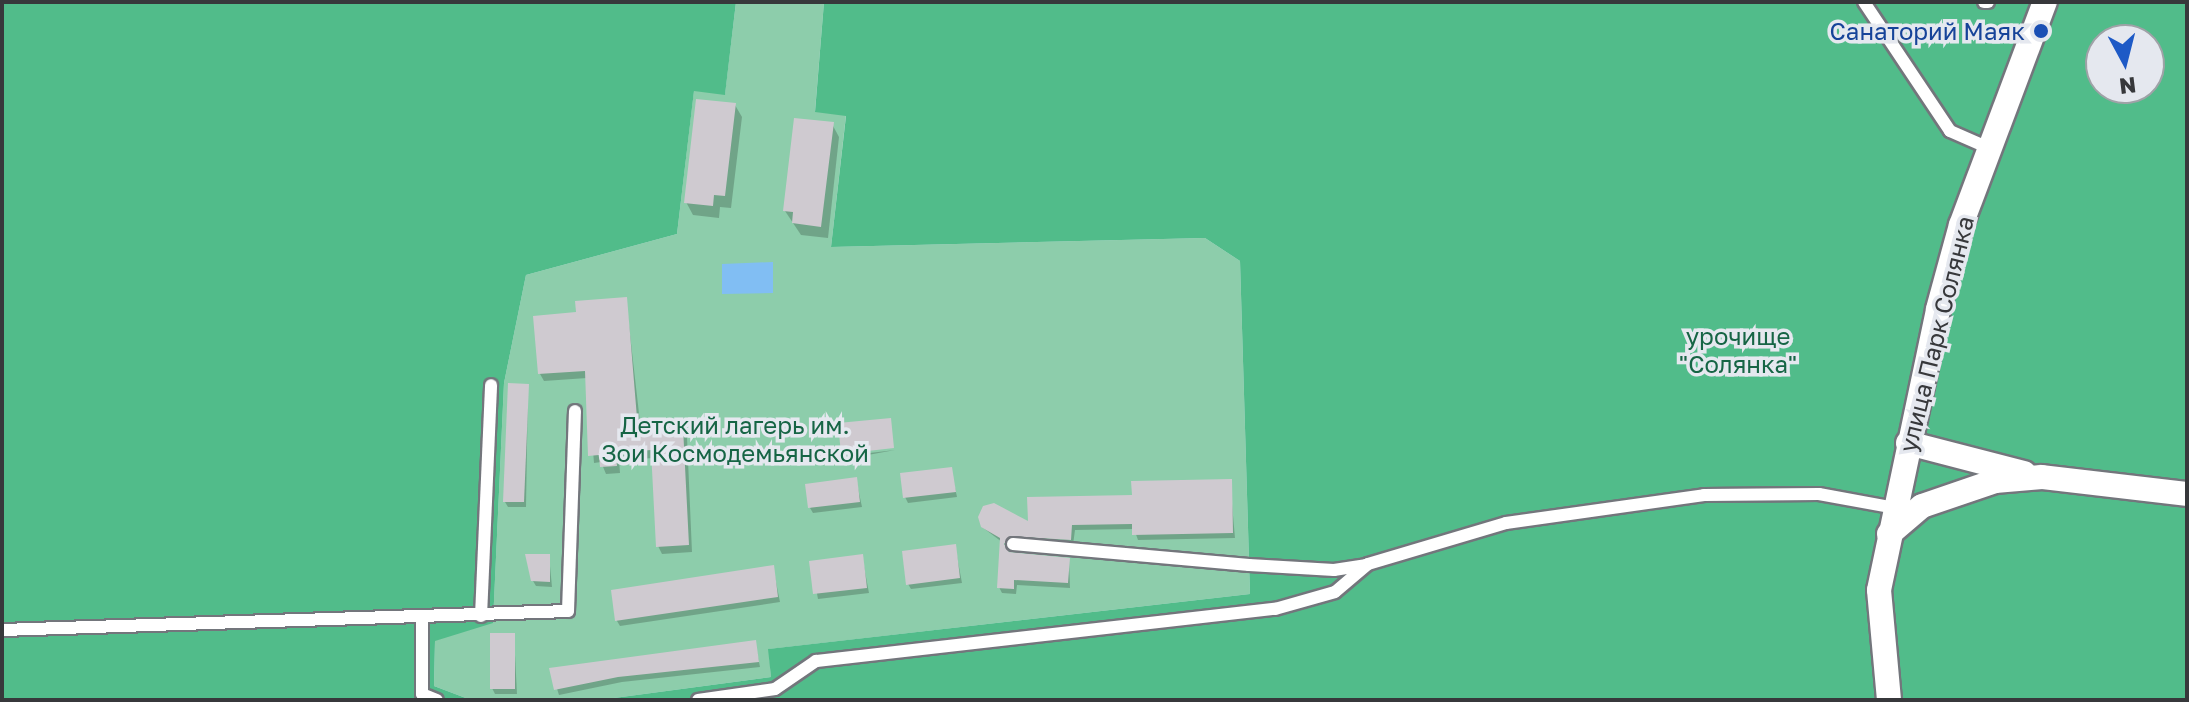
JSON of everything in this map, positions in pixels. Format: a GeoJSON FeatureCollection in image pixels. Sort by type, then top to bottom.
{"type":"FeatureCollection","features":[{"type":"Feature","properties":{"kind":"street","name":"улица Парк Солянка"},"geometry":{"type":"LineString","coordinates":[[1889,700],[1879,590],[1908,443],[1938,309],[1989,148],[2045,2]]}},
{"type":"Feature","properties":{"kind":"street"},"geometry":{"type":"LineString","coordinates":[[1908,443],[2042,477],[2187,494]]}},
{"type":"Feature","properties":{"kind":"street"},"geometry":{"type":"LineString","coordinates":[[1889,534],[1922,506],[1958,490],[2042,477]]}},
{"type":"Feature","properties":{"kind":"lane"},"geometry":{"type":"LineString","coordinates":[[1864,2],[1950,131],[1989,148]]}},
{"type":"Feature","properties":{"kind":"lane"},"geometry":{"type":"LineString","coordinates":[[481,616],[491,385]]}},
{"type":"Feature","properties":{"kind":"lane"},"geometry":{"type":"LineString","coordinates":[[2,630],[422,619],[568,611],[575,411]]}},
{"type":"Feature","properties":{"kind":"lane"},"geometry":{"type":"LineString","coordinates":[[1013,544],[1334,570],[1368,564],[1506,523],[1704,495],[1819,494],[1895,508]]}},
{"type":"Feature","properties":{"kind":"lane"},"geometry":{"type":"LineString","coordinates":[[698,700],[775,689],[816,661],[1275,609],[1335,592],[1368,564]]}},
{"type":"Feature","properties":{"kind":"lane"},"geometry":{"type":"LineString","coordinates":[[422,619],[422,694],[437,700]]}},
{"type":"Feature","properties":{"kind":"green space"},"geometry":{"type":"Polygon","coordinates":[[[2,2],[736,2],[725,95],[694,91],[677,234],[526,275],[504,383],[493,623],[435,641],[434,686],[471,700],[2,700],[2,2]]]}},
{"type":"Feature","properties":{"kind":"green space","name":"Детский лагерь им. Зои Космодемьянской"},"geometry":{"type":"Polygon","coordinates":[[[736,2],[824,2],[815,111],[846,115],[831,247],[1205,238],[1240,261],[1250,594],[769,649],[771,677],[599,700],[471,700],[434,686],[435,640],[493,622],[504,383],[526,275],[677,234],[694,90],[725,94],[736,2]]]}},
{"type":"Feature","properties":{"kind":"green space","name":"урочище \"Солянка\""},"geometry":{"type":"Polygon","coordinates":[[[824,2],[2187,2],[2187,700],[599,700],[771,677],[768,649],[1250,594],[1240,261],[1205,238],[831,247],[846,116],[815,112],[824,2]]]}},
{"type":"Feature","properties":{"kind":"water"},"geometry":{"type":"Polygon","coordinates":[[[773,262],[773,293],[722,294],[722,264],[773,262]]]}},
{"type":"Feature","properties":{"kind":"building"},"geometry":{"type":"Polygon","coordinates":[[[696,99],[736,103],[725,196],[714,195],[713,206],[684,203],[696,99]]]}},
{"type":"Feature","properties":{"kind":"building"},"geometry":{"type":"Polygon","coordinates":[[[794,118],[834,122],[821,227],[792,223],[793,212],[783,211],[794,118]]]}},
{"type":"Feature","properties":{"kind":"building"},"geometry":{"type":"Polygon","coordinates":[[[627,297],[638,430],[683,427],[689,545],[656,547],[651,450],[616,453],[617,466],[600,467],[599,455],[588,456],[585,371],[538,374],[533,316],[576,312],[575,301],[627,297]]]}},
{"type":"Feature","properties":{"kind":"building"},"geometry":{"type":"Polygon","coordinates":[[[508,383],[529,384],[524,502],[503,502],[508,383]]]}},
{"type":"Feature","properties":{"kind":"building"},"geometry":{"type":"Polygon","coordinates":[[[891,418],[894,448],[841,454],[838,423],[891,418]]]}},
{"type":"Feature","properties":{"kind":"building"},"geometry":{"type":"Polygon","coordinates":[[[952,467],[956,492],[903,498],[900,473],[952,467]]]}},
{"type":"Feature","properties":{"kind":"building"},"geometry":{"type":"Polygon","coordinates":[[[857,477],[860,502],[808,508],[805,484],[857,477]]]}},
{"type":"Feature","properties":{"kind":"building"},"geometry":{"type":"Polygon","coordinates":[[[1232,479],[1233,533],[1132,535],[1132,524],[1072,525],[1071,540],[1010,536],[1004,544],[1009,552],[1070,558],[1068,583],[1014,580],[1014,589],[997,588],[1000,538],[981,527],[978,517],[983,506],[994,503],[1028,521],[1027,497],[1132,495],[1131,481],[1232,479]]]}},
{"type":"Feature","properties":{"kind":"building"},"geometry":{"type":"Polygon","coordinates":[[[956,544],[960,578],[906,585],[902,551],[956,544]]]}},
{"type":"Feature","properties":{"kind":"building"},"geometry":{"type":"Polygon","coordinates":[[[525,554],[550,554],[550,582],[531,581],[525,554]]]}},
{"type":"Feature","properties":{"kind":"building"},"geometry":{"type":"Polygon","coordinates":[[[863,554],[867,588],[813,594],[809,561],[863,554]]]}},
{"type":"Feature","properties":{"kind":"building"},"geometry":{"type":"Polygon","coordinates":[[[774,565],[778,597],[615,621],[611,590],[774,565]]]}},
{"type":"Feature","properties":{"kind":"building"},"geometry":{"type":"Polygon","coordinates":[[[490,633],[515,633],[515,689],[490,689],[490,633]]]}},
{"type":"Feature","properties":{"kind":"building"},"geometry":{"type":"Polygon","coordinates":[[[756,640],[759,662],[618,677],[554,690],[549,668],[756,640]]]}},
{"type":"Feature","properties":{"kind":"place","name":"Санаторий Маяк"},"geometry":{"type":"Point","coordinates":[2041,31]}}]}
